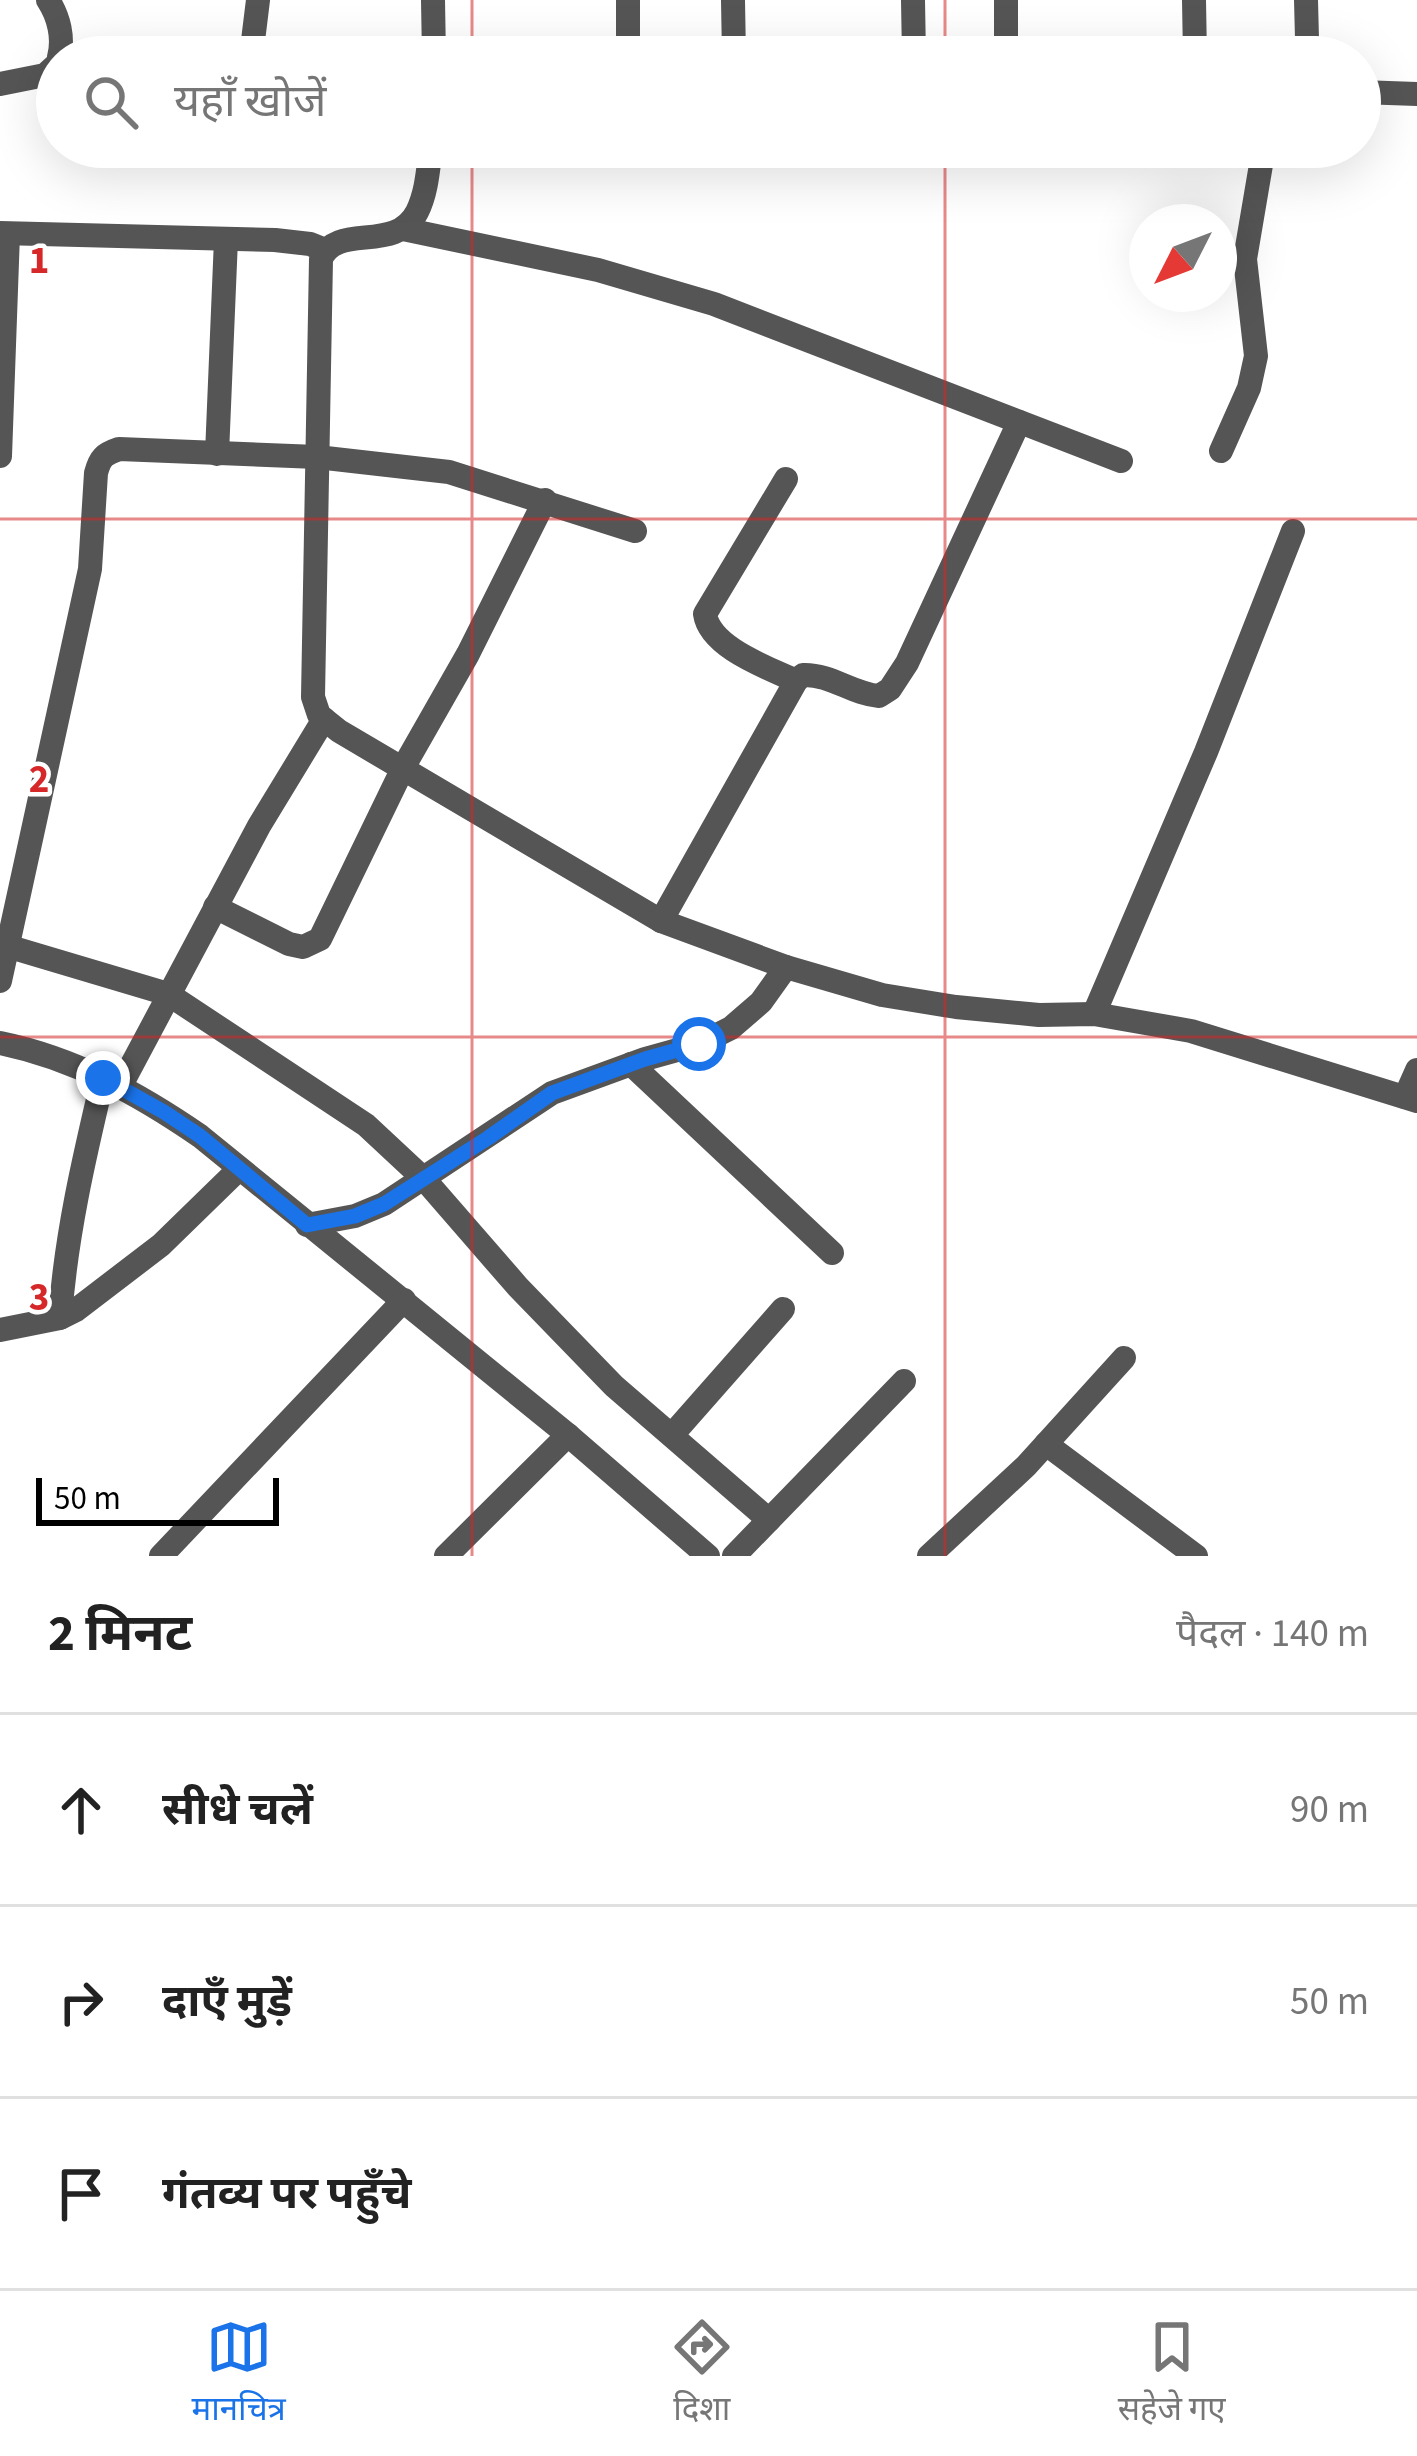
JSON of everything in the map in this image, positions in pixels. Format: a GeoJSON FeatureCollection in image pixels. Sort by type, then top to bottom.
{"type":"FeatureCollection","features":[{"type":"Feature","properties":{"kind":"street"},"geometry":{"type":"LineString","coordinates":[[48,0],[60,36]]}},
{"type":"Feature","properties":{"kind":"street"},"geometry":{"type":"LineString","coordinates":[[254,36],[258,0]]}},
{"type":"Feature","properties":{"kind":"street"},"geometry":{"type":"LineString","coordinates":[[433,0],[434,36]]}},
{"type":"Feature","properties":{"kind":"street"},"geometry":{"type":"LineString","coordinates":[[628,0],[628,36]]}},
{"type":"Feature","properties":{"kind":"street"},"geometry":{"type":"LineString","coordinates":[[733,0],[734,36]]}},
{"type":"Feature","properties":{"kind":"street"},"geometry":{"type":"LineString","coordinates":[[913,0],[914,36]]}},
{"type":"Feature","properties":{"kind":"street"},"geometry":{"type":"LineString","coordinates":[[1006,0],[1006,36]]}},
{"type":"Feature","properties":{"kind":"street"},"geometry":{"type":"LineString","coordinates":[[1193,0],[1194,36]]}},
{"type":"Feature","properties":{"kind":"street"},"geometry":{"type":"LineString","coordinates":[[1306,0],[1307,36]]}},
{"type":"Feature","properties":{"kind":"street"},"geometry":{"type":"LineString","coordinates":[[0,84],[36,78]]}},
{"type":"Feature","properties":{"kind":"street"},"geometry":{"type":"LineString","coordinates":[[1381,93],[1417,94]]}},
{"type":"Feature","properties":{"kind":"street"},"geometry":{"type":"LineString","coordinates":[[428,168],[416,216],[403,229],[382,238],[335,242],[321,259],[313,697],[324,719],[661,921],[786,967],[882,995],[956,1007],[1039,1015],[1094,1014],[1191,1031],[1411,1099],[1417,1070]]}},
{"type":"Feature","properties":{"kind":"street"},"geometry":{"type":"LineString","coordinates":[[1221,451],[1250,388],[1256,356],[1245,259],[1260,168]]}},
{"type":"Feature","properties":{"kind":"street"},"geometry":{"type":"LineString","coordinates":[[403,229],[598,270],[715,304],[1121,461]]}},
{"type":"Feature","properties":{"kind":"street"},"geometry":{"type":"LineString","coordinates":[[0,456],[4,234],[298,242],[325,250]]}},
{"type":"Feature","properties":{"kind":"street"},"geometry":{"type":"LineString","coordinates":[[217,454],[226,239]]}},
{"type":"Feature","properties":{"kind":"street"},"geometry":{"type":"LineString","coordinates":[[661,921],[796,681],[803,675],[827,677],[879,696],[890,689],[925,628],[1019,422]]}},
{"type":"Feature","properties":{"kind":"street"},"geometry":{"type":"LineString","coordinates":[[0,981],[4,945],[90,569],[96,473],[105,454],[119,449],[317,457],[449,472],[635,531]]}},
{"type":"Feature","properties":{"kind":"street"},"geometry":{"type":"LineString","coordinates":[[786,479],[705,614],[706,624],[724,643],[796,681]]}},
{"type":"Feature","properties":{"kind":"street"},"geometry":{"type":"LineString","coordinates":[[215,907],[290,944],[303,947],[320,940],[403,769],[468,654],[545,500]]}},
{"type":"Feature","properties":{"kind":"street"},"geometry":{"type":"LineString","coordinates":[[1094,1014],[1294,531]]}},
{"type":"Feature","properties":{"kind":"street"},"geometry":{"type":"LineString","coordinates":[[60,1318],[72,1211],[112,1083],[324,719]]}},
{"type":"Feature","properties":{"kind":"street"},"geometry":{"type":"LineString","coordinates":[[4,945],[168,994],[366,1124],[425,1180],[518,1287],[614,1386],[769,1520]]}},
{"type":"Feature","properties":{"kind":"street"},"geometry":{"type":"LineString","coordinates":[[307,1225],[355,1216],[384,1204],[552,1093],[699,1044],[731,1028],[761,1002],[786,967]]}},
{"type":"Feature","properties":{"kind":"street"},"geometry":{"type":"LineString","coordinates":[[0,1043],[78,1066],[182,1124],[404,1300],[708,1556]]}},
{"type":"Feature","properties":{"kind":"street"},"geometry":{"type":"LineString","coordinates":[[631,1064],[832,1253]]}},
{"type":"Feature","properties":{"kind":"street"},"geometry":{"type":"LineString","coordinates":[[0,1330],[60,1318],[109,1287],[238,1169]]}},
{"type":"Feature","properties":{"kind":"street"},"geometry":{"type":"LineString","coordinates":[[161,1556],[404,1300]]}},
{"type":"Feature","properties":{"kind":"street"},"geometry":{"type":"LineString","coordinates":[[672,1435],[783,1309]]}},
{"type":"Feature","properties":{"kind":"street"},"geometry":{"type":"LineString","coordinates":[[929,1556],[1046,1444],[1124,1358]]}},
{"type":"Feature","properties":{"kind":"street"},"geometry":{"type":"LineString","coordinates":[[734,1556],[904,1381]]}},
{"type":"Feature","properties":{"kind":"street"},"geometry":{"type":"LineString","coordinates":[[446,1556],[568,1435]]}},
{"type":"Feature","properties":{"kind":"street"},"geometry":{"type":"LineString","coordinates":[[1046,1444],[1196,1556]]}},
{"type":"Feature","properties":{"kind":"route"},"geometry":{"type":"LineString","coordinates":[[103,1078],[200,1136],[307,1225],[355,1216],[384,1204],[552,1093],[699,1044]]}}]}
